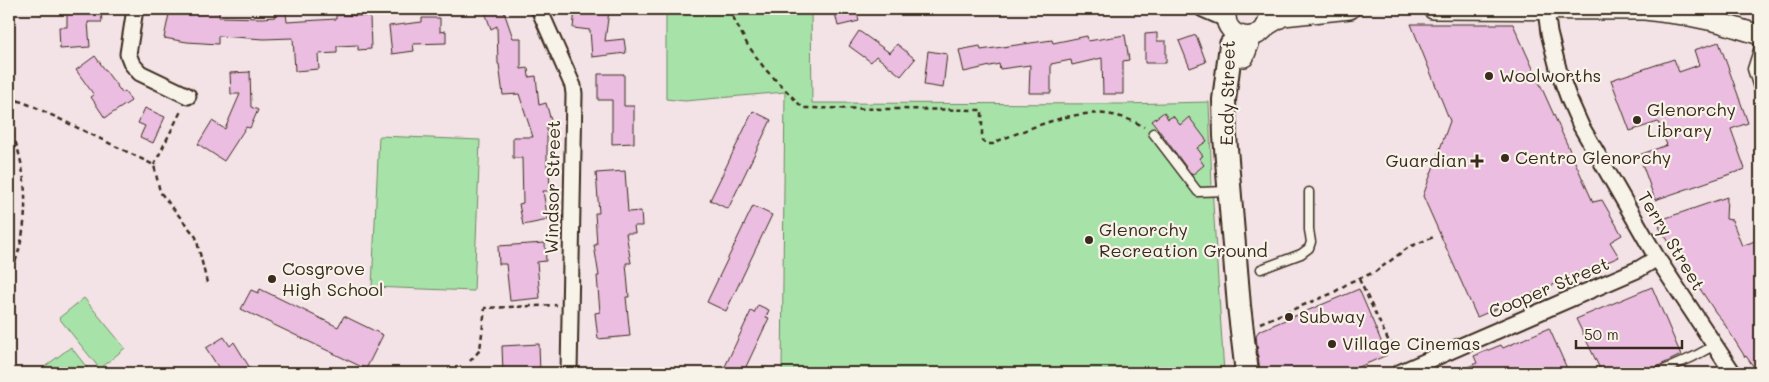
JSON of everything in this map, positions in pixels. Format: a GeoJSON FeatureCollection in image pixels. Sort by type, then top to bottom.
{"type":"FeatureCollection","features":[{"type":"Feature","properties":{"kind":"main road","name":"Eady Street"},"geometry":{"type":"LineString","coordinates":[[1243,28],[1230,190],[1239,306],[1247,373]]}},
{"type":"Feature","properties":{"kind":"main road","name":"Eady Street"},"geometry":{"type":"LineString","coordinates":[[1237,373],[1239,306]]}},
{"type":"Feature","properties":{"kind":"street"},"geometry":{"type":"LineString","coordinates":[[135,9],[128,54],[132,64],[140,73],[188,96]]}},
{"type":"Feature","properties":{"kind":"street","name":"Windsor Street"},"geometry":{"type":"LineString","coordinates":[[539,9],[573,86],[574,94],[569,373]]}},
{"type":"Feature","properties":{"kind":"street"},"geometry":{"type":"LineString","coordinates":[[1203,9],[1243,28],[1283,16],[1350,9]]}},
{"type":"Feature","properties":{"kind":"street"},"geometry":{"type":"LineString","coordinates":[[1433,9],[1645,10],[1684,12],[1760,35]]}},
{"type":"Feature","properties":{"kind":"street","name":"Terry Street"},"geometry":{"type":"LineString","coordinates":[[1540,10],[1568,99],[1595,151],[1657,258],[1733,373]]}},
{"type":"Feature","properties":{"kind":"street","name":"Cooper Street"},"geometry":{"type":"LineString","coordinates":[[1399,373],[1640,269],[1657,258]]}},
{"type":"Feature","properties":{"kind":"lane"},"geometry":{"type":"LineString","coordinates":[[1760,44],[1752,69],[1753,77],[1759,85],[1760,94]]}},
{"type":"Feature","properties":{"kind":"lane"},"geometry":{"type":"LineString","coordinates":[[1153,134],[1198,192],[1230,190]]}},
{"type":"Feature","properties":{"kind":"lane"},"geometry":{"type":"LineString","coordinates":[[1261,269],[1301,254],[1309,248],[1311,242],[1309,230],[1309,192]]}},
{"type":"Feature","properties":{"kind":"lane"},"geometry":{"type":"LineString","coordinates":[[1657,373],[1714,345]]}},
{"type":"Feature","properties":{"kind":"path"},"geometry":{"type":"LineString","coordinates":[[729,9],[747,44],[765,69],[803,108],[982,110],[982,140],[987,144],[993,144],[1057,118],[1084,114],[1121,116],[1132,120],[1153,134]]}},
{"type":"Feature","properties":{"kind":"path"},"geometry":{"type":"LineString","coordinates":[[188,96],[154,165],[160,192],[196,237],[207,283]]}},
{"type":"Feature","properties":{"kind":"path"},"geometry":{"type":"LineString","coordinates":[[9,97],[35,107],[154,165]]}},
{"type":"Feature","properties":{"kind":"path"},"geometry":{"type":"LineString","coordinates":[[9,125],[18,150],[24,184],[25,219],[14,265],[9,277]]}},
{"type":"Feature","properties":{"kind":"path"},"geometry":{"type":"LineString","coordinates":[[1260,323],[1333,293],[1350,282],[1375,272],[1409,247],[1436,236]]}},
{"type":"Feature","properties":{"kind":"path"},"geometry":{"type":"LineString","coordinates":[[1359,279],[1389,342],[1398,346]]}},
{"type":"Feature","properties":{"kind":"path"},"geometry":{"type":"LineString","coordinates":[[470,361],[480,350],[485,308],[569,304]]}},
{"type":"Feature","properties":{"kind":"green space","name":"Glenorchy Recreation Ground"},"geometry":{"type":"Polygon","coordinates":[[[666,9],[811,9],[812,103],[1122,104],[1209,102],[1212,188],[1224,373],[782,373],[785,92],[685,101],[666,99],[666,9]]]}},
{"type":"Feature","properties":{"kind":"green space"},"geometry":{"type":"Polygon","coordinates":[[[379,136],[480,140],[474,291],[372,287],[379,136]]]}},
{"type":"Feature","properties":{"kind":"green space"},"geometry":{"type":"Polygon","coordinates":[[[84,298],[125,348],[100,369],[59,318],[84,298]]]}},
{"type":"Feature","properties":{"kind":"green space"},"geometry":{"type":"Polygon","coordinates":[[[71,347],[91,373],[47,373],[43,368],[71,347]]]}},
{"type":"Feature","properties":{"kind":"building"},"geometry":{"type":"Polygon","coordinates":[[[67,9],[101,9],[102,22],[88,22],[90,47],[60,49],[59,27],[67,27],[67,9]]]}},
{"type":"Feature","properties":{"kind":"building"},"geometry":{"type":"Polygon","coordinates":[[[170,9],[219,11],[219,17],[263,18],[275,17],[274,12],[286,12],[287,22],[336,19],[336,15],[370,16],[371,49],[358,50],[358,45],[337,46],[337,53],[318,54],[319,69],[295,71],[293,38],[264,39],[218,36],[218,44],[164,38],[170,9]]]}},
{"type":"Feature","properties":{"kind":"building"},"geometry":{"type":"Polygon","coordinates":[[[484,9],[503,9],[513,38],[521,38],[521,69],[528,68],[529,77],[536,76],[539,105],[546,103],[552,124],[547,125],[547,168],[549,168],[550,191],[543,191],[548,220],[523,225],[519,204],[523,203],[522,158],[513,158],[513,137],[533,137],[519,94],[503,95],[498,64],[497,26],[491,29],[484,9]]]}},
{"type":"Feature","properties":{"kind":"building"},"geometry":{"type":"Polygon","coordinates":[[[575,9],[609,11],[605,41],[624,39],[626,53],[592,57],[590,30],[573,28],[575,9]]]}},
{"type":"Feature","properties":{"kind":"building"},"geometry":{"type":"Polygon","coordinates":[[[834,9],[856,9],[859,21],[838,26],[834,9]]]}},
{"type":"Feature","properties":{"kind":"building"},"geometry":{"type":"Polygon","coordinates":[[[422,18],[440,18],[440,32],[446,31],[446,43],[413,44],[414,51],[392,54],[389,26],[422,22],[422,18]]]}},
{"type":"Feature","properties":{"kind":"building","name":"Centro Glenorchy"},"geometry":{"type":"Polygon","coordinates":[[[1411,24],[1513,24],[1593,202],[1602,200],[1622,235],[1610,242],[1619,257],[1477,317],[1423,196],[1450,121],[1411,24]]]}},
{"type":"Feature","properties":{"kind":"building"},"geometry":{"type":"Polygon","coordinates":[[[859,31],[890,53],[897,44],[915,59],[901,76],[876,56],[871,62],[849,46],[859,31]]]}},
{"type":"Feature","properties":{"kind":"building"},"geometry":{"type":"Polygon","coordinates":[[[1157,33],[1157,41],[1166,41],[1166,63],[1145,63],[1145,34],[1157,33]]]}},
{"type":"Feature","properties":{"kind":"building"},"geometry":{"type":"Polygon","coordinates":[[[1125,35],[1129,60],[1123,61],[1123,94],[1103,94],[1102,58],[1072,65],[1071,60],[1051,64],[1051,93],[1029,93],[1030,65],[1000,69],[999,64],[964,72],[959,50],[980,46],[981,50],[1052,40],[1053,43],[1087,36],[1088,41],[1125,35]]]}},
{"type":"Feature","properties":{"kind":"building"},"geometry":{"type":"Polygon","coordinates":[[[1196,35],[1206,62],[1190,68],[1179,41],[1196,35]]]}},
{"type":"Feature","properties":{"kind":"building"},"geometry":{"type":"Polygon","coordinates":[[[1719,42],[1748,123],[1731,129],[1745,169],[1655,200],[1639,155],[1667,145],[1658,122],[1630,131],[1611,80],[1674,59],[1679,72],[1699,65],[1694,50],[1719,42]]]}},
{"type":"Feature","properties":{"kind":"building"},"geometry":{"type":"Polygon","coordinates":[[[928,51],[947,54],[943,88],[924,85],[928,51]]]}},
{"type":"Feature","properties":{"kind":"building"},"geometry":{"type":"Polygon","coordinates":[[[95,56],[122,93],[125,91],[131,101],[105,118],[91,97],[94,95],[76,70],[95,56]]]}},
{"type":"Feature","properties":{"kind":"building"},"geometry":{"type":"Polygon","coordinates":[[[250,71],[251,107],[258,110],[250,128],[246,127],[224,161],[198,144],[212,121],[225,129],[240,94],[231,94],[230,73],[250,71]]]}},
{"type":"Feature","properties":{"kind":"building"},"geometry":{"type":"Polygon","coordinates":[[[598,74],[624,74],[624,106],[634,106],[634,143],[612,144],[612,100],[598,100],[598,74]]]}},
{"type":"Feature","properties":{"kind":"building"},"geometry":{"type":"Polygon","coordinates":[[[145,108],[165,117],[153,143],[140,137],[145,126],[138,123],[145,108]]]}},
{"type":"Feature","properties":{"kind":"building"},"geometry":{"type":"Polygon","coordinates":[[[753,111],[771,120],[728,209],[710,200],[753,111]]]}},
{"type":"Feature","properties":{"kind":"building"},"geometry":{"type":"Polygon","coordinates":[[[1164,112],[1168,119],[1173,116],[1180,125],[1189,117],[1207,141],[1197,148],[1203,156],[1199,158],[1204,165],[1192,175],[1152,121],[1164,112]]]}},
{"type":"Feature","properties":{"kind":"building"},"geometry":{"type":"Polygon","coordinates":[[[625,171],[628,212],[641,211],[642,226],[634,226],[635,233],[626,233],[631,263],[626,263],[629,297],[626,297],[630,336],[598,339],[595,313],[600,312],[597,276],[599,276],[594,245],[597,245],[595,213],[599,213],[596,173],[625,171]]]}},
{"type":"Feature","properties":{"kind":"building"},"geometry":{"type":"Polygon","coordinates":[[[1727,197],[1726,219],[1732,220],[1742,246],[1760,239],[1760,373],[1745,357],[1659,227],[1663,224],[1660,220],[1727,197]]]}},
{"type":"Feature","properties":{"kind":"building"},"geometry":{"type":"Polygon","coordinates":[[[753,206],[772,215],[726,311],[707,302],[753,206]]]}},
{"type":"Feature","properties":{"kind":"building"},"geometry":{"type":"Polygon","coordinates":[[[545,243],[546,261],[537,262],[540,298],[510,301],[506,264],[499,264],[498,246],[545,243]]]}},
{"type":"Feature","properties":{"kind":"building"},"geometry":{"type":"Polygon","coordinates":[[[1652,287],[1681,355],[1644,373],[1602,373],[1576,319],[1652,287]]]}},
{"type":"Feature","properties":{"kind":"building"},"geometry":{"type":"Polygon","coordinates":[[[260,289],[338,327],[344,316],[383,335],[366,369],[241,309],[251,290],[258,293],[260,289]]]}},
{"type":"Feature","properties":{"kind":"building","name":"Village Cinemas"},"geometry":{"type":"Polygon","coordinates":[[[1359,289],[1387,355],[1345,373],[1260,373],[1256,335],[1259,331],[1359,289]]]}},
{"type":"Feature","properties":{"kind":"building"},"geometry":{"type":"Polygon","coordinates":[[[758,305],[769,310],[766,317],[769,318],[743,373],[722,373],[751,311],[754,313],[758,305]]]}},
{"type":"Feature","properties":{"kind":"building"},"geometry":{"type":"Polygon","coordinates":[[[1549,328],[1569,373],[1454,373],[1477,363],[1474,356],[1501,345],[1503,348],[1549,328]]]}},
{"type":"Feature","properties":{"kind":"building"},"geometry":{"type":"Polygon","coordinates":[[[224,337],[230,346],[234,342],[253,373],[222,373],[206,348],[224,337]]]}},
{"type":"Feature","properties":{"kind":"building"},"geometry":{"type":"Polygon","coordinates":[[[539,344],[540,373],[503,373],[502,346],[539,344]]]}},
{"type":"Feature","properties":{"kind":"place","name":"Woolworths"},"geometry":{"type":"Point","coordinates":[1489,76]}},
{"type":"Feature","properties":{"kind":"place","name":"Glenorchy Library"},"geometry":{"type":"Point","coordinates":[1637,120]}},
{"type":"Feature","properties":{"kind":"place","name":"Centro Glenorchy"},"geometry":{"type":"Point","coordinates":[1505,158]}},
{"type":"Feature","properties":{"kind":"place","name":"Guardian"},"geometry":{"type":"Point","coordinates":[1477,161]}},
{"type":"Feature","properties":{"kind":"place","name":"Glenorchy Recreation Ground"},"geometry":{"type":"Point","coordinates":[1089,240]}},
{"type":"Feature","properties":{"kind":"place","name":"Cosgrove High School"},"geometry":{"type":"Point","coordinates":[272,279]}},
{"type":"Feature","properties":{"kind":"place","name":"Subway"},"geometry":{"type":"Point","coordinates":[1289,317]}},
{"type":"Feature","properties":{"kind":"place","name":"Village Cinemas"},"geometry":{"type":"Point","coordinates":[1332,344]}}]}
